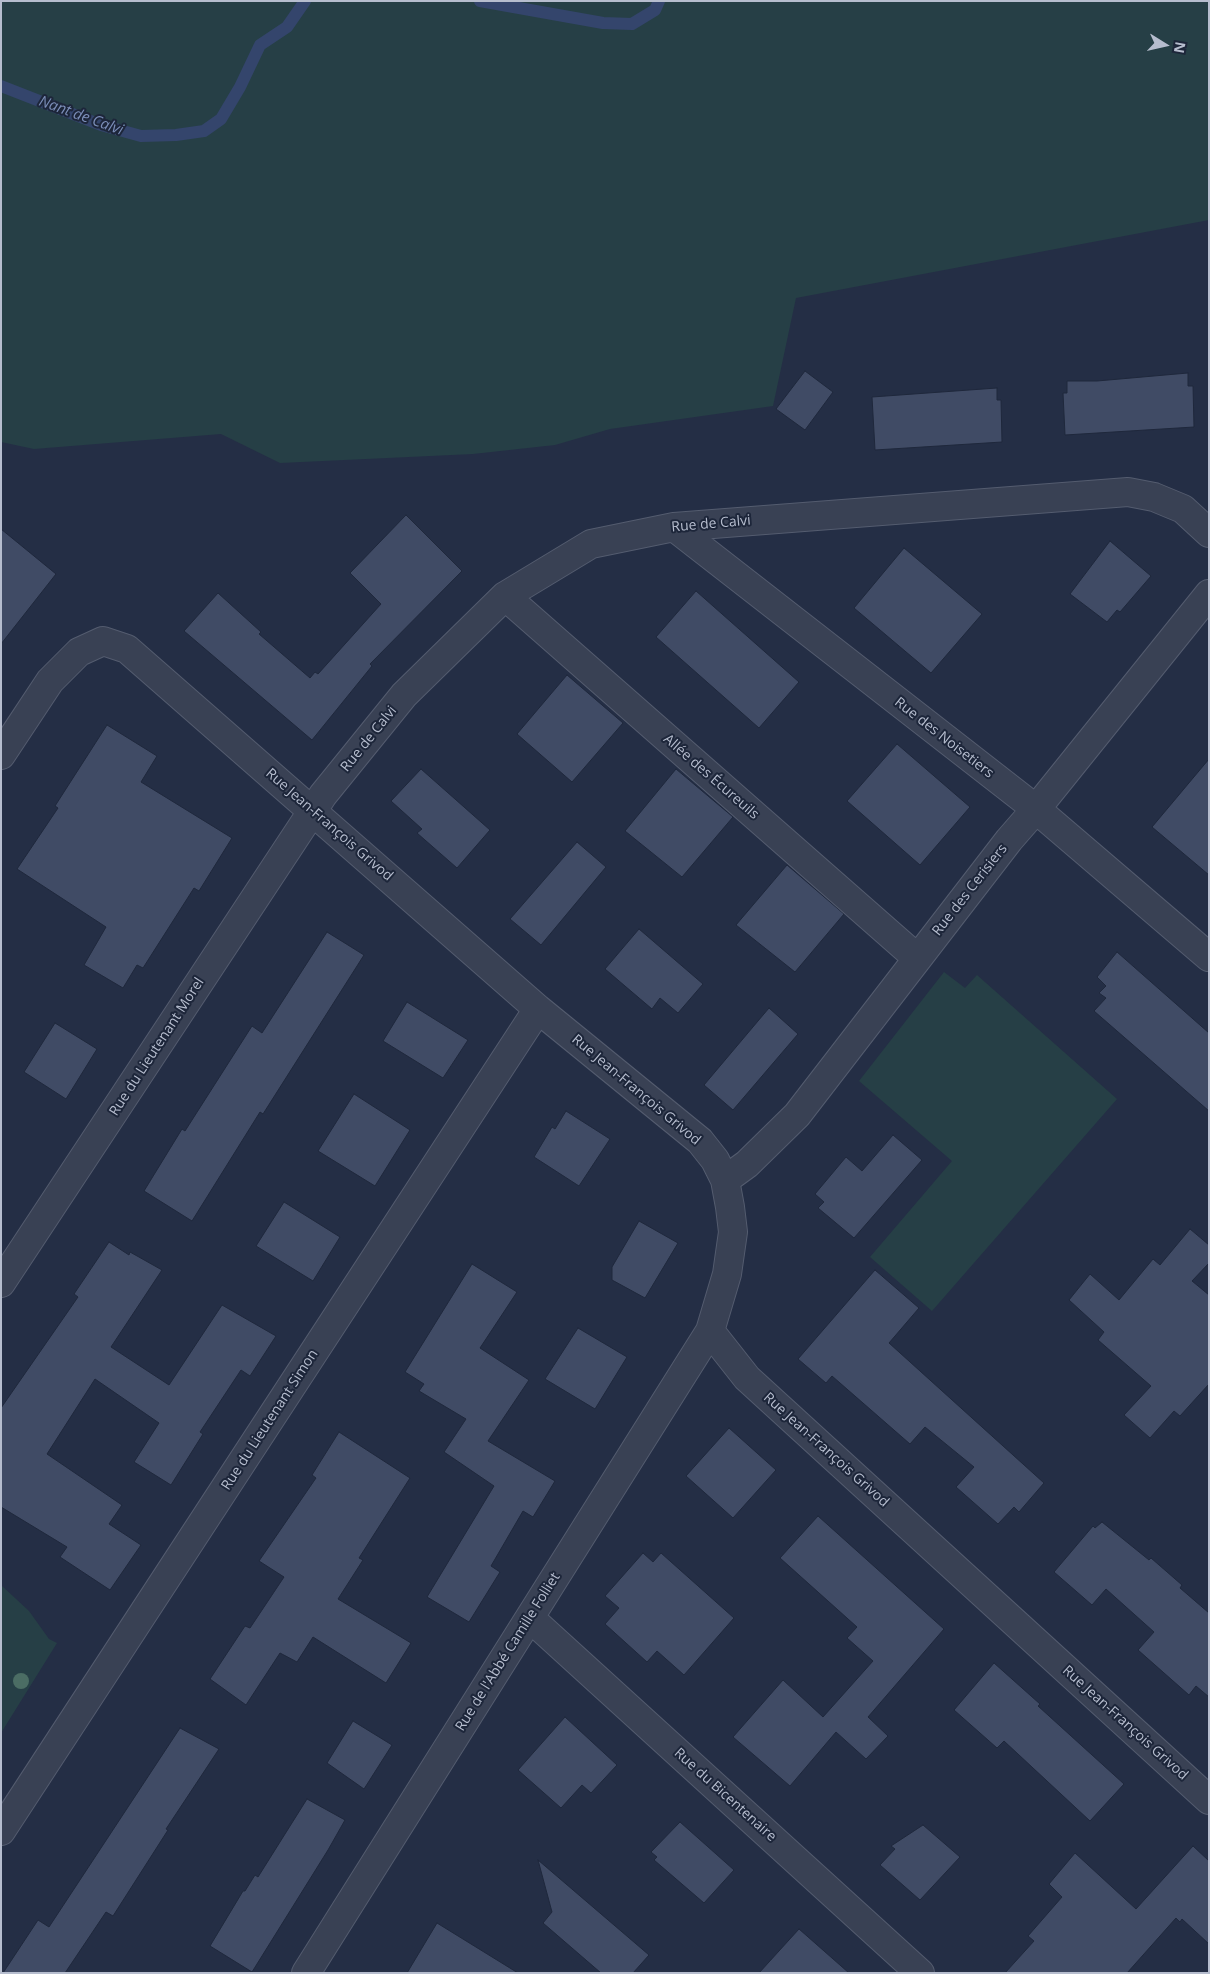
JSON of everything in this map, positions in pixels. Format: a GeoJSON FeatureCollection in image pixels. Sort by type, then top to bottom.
{"type":"FeatureCollection","features":[{"type":"Feature","properties":{"kind":"street","name":"Rue de Calvi"},"geometry":{"type":"LineString","coordinates":[[313,810],[404,695],[506,596],[591,544],[674,527],[1128,492],[1154,497],[1183,509],[1209,533]]}},
{"type":"Feature","properties":{"kind":"street","name":"Rue des Noisetiers"},"geometry":{"type":"LineString","coordinates":[[674,527],[1036,809],[1209,957]]}},
{"type":"Feature","properties":{"kind":"street","name":"Rue des Cerisiers"},"geometry":{"type":"LineString","coordinates":[[725,1180],[747,1164],[797,1115],[1009,840],[1209,594]]}},
{"type":"Feature","properties":{"kind":"street","name":"Allée des Écureuils"},"geometry":{"type":"LineString","coordinates":[[506,596],[917,958]]}},
{"type":"Feature","properties":{"kind":"street","name":"Rue Jean-François Grivod"},"geometry":{"type":"LineString","coordinates":[[1,755],[50,681],[79,652],[103,641],[127,649],[538,1009],[700,1141],[714,1160],[725,1180],[733,1232],[727,1274],[710,1331],[747,1378],[1209,1800]]}},
{"type":"Feature","properties":{"kind":"street","name":"Rue du Lieutenant Morel"},"geometry":{"type":"LineString","coordinates":[[1,1283],[313,810]]}},
{"type":"Feature","properties":{"kind":"street","name":"Rue du Lieutenant Simon"},"geometry":{"type":"LineString","coordinates":[[1,1831],[538,1009]]}},
{"type":"Feature","properties":{"kind":"street","name":"Rue de l'Abbé Camille Folliet"},"geometry":{"type":"LineString","coordinates":[[306,1973],[710,1331]]}},
{"type":"Feature","properties":{"kind":"street","name":"Rue du Bicentenaire"},"geometry":{"type":"LineString","coordinates":[[530,1618],[920,1973]]}},
{"type":"Feature","properties":{"kind":"green space"},"geometry":{"type":"Polygon","coordinates":[[[1,1],[1209,1],[1209,220],[796,298],[773,406],[610,429],[555,445],[473,454],[280,463],[221,434],[34,449],[1,442],[1,1]]]}},
{"type":"Feature","properties":{"kind":"green space"},"geometry":{"type":"Polygon","coordinates":[[[944,972],[965,988],[977,975],[1117,1099],[932,1311],[870,1257],[952,1161],[859,1081],[944,972]]]}},
{"type":"Feature","properties":{"kind":"green space"},"geometry":{"type":"Polygon","coordinates":[[[1,1585],[29,1611],[49,1639],[57,1643],[1,1733],[1,1585]]]}},
{"type":"Feature","properties":{"kind":"building"},"geometry":{"type":"Polygon","coordinates":[[[805,371],[833,392],[805,430],[776,409],[805,371]]]}},
{"type":"Feature","properties":{"kind":"building"},"geometry":{"type":"Polygon","coordinates":[[[1188,373],[1188,386],[1193,386],[1194,427],[1065,435],[1063,393],[1067,393],[1067,381],[1097,381],[1188,373]]]}},
{"type":"Feature","properties":{"kind":"building"},"geometry":{"type":"Polygon","coordinates":[[[997,388],[997,400],[1001,400],[1002,442],[875,450],[872,397],[997,388]]]}},
{"type":"Feature","properties":{"kind":"building"},"geometry":{"type":"Polygon","coordinates":[[[406,515],[462,571],[370,664],[372,666],[312,740],[184,631],[218,593],[261,632],[259,634],[310,678],[315,672],[318,674],[381,604],[350,573],[406,515]]]}},
{"type":"Feature","properties":{"kind":"building"},"geometry":{"type":"Polygon","coordinates":[[[1,529],[56,574],[1,644],[1,529]]]}},
{"type":"Feature","properties":{"kind":"building"},"geometry":{"type":"Polygon","coordinates":[[[1110,541],[1151,576],[1120,612],[1117,610],[1107,622],[1070,594],[1110,541]]]}},
{"type":"Feature","properties":{"kind":"building"},"geometry":{"type":"Polygon","coordinates":[[[904,548],[982,614],[931,673],[854,608],[904,548]]]}},
{"type":"Feature","properties":{"kind":"building"},"geometry":{"type":"Polygon","coordinates":[[[696,591],[799,682],[759,728],[656,637],[696,591]]]}},
{"type":"Feature","properties":{"kind":"building"},"geometry":{"type":"Polygon","coordinates":[[[567,675],[623,723],[572,782],[517,734],[567,675]]]}},
{"type":"Feature","properties":{"kind":"building"},"geometry":{"type":"Polygon","coordinates":[[[107,725],[157,756],[141,782],[232,838],[199,891],[194,888],[143,968],[137,965],[123,988],[84,965],[106,927],[17,869],[58,808],[55,806],[107,725]]]}},
{"type":"Feature","properties":{"kind":"building"},"geometry":{"type":"Polygon","coordinates":[[[897,744],[970,807],[920,865],[847,801],[897,744]]]}},
{"type":"Feature","properties":{"kind":"building"},"geometry":{"type":"Polygon","coordinates":[[[1209,759],[1209,875],[1152,827],[1209,759]]]}},
{"type":"Feature","properties":{"kind":"building"},"geometry":{"type":"Polygon","coordinates":[[[421,769],[490,830],[457,868],[417,833],[422,829],[391,801],[421,769]]]}},
{"type":"Feature","properties":{"kind":"building"},"geometry":{"type":"Polygon","coordinates":[[[676,769],[733,817],[682,877],[625,831],[676,769]]]}},
{"type":"Feature","properties":{"kind":"building"},"geometry":{"type":"Polygon","coordinates":[[[577,842],[606,867],[541,945],[510,919],[577,842]]]}},
{"type":"Feature","properties":{"kind":"building"},"geometry":{"type":"Polygon","coordinates":[[[787,865],[844,914],[795,972],[736,925],[787,865]]]}},
{"type":"Feature","properties":{"kind":"building"},"geometry":{"type":"Polygon","coordinates":[[[639,929],[703,984],[678,1013],[660,998],[652,1009],[605,969],[639,929]]]}},
{"type":"Feature","properties":{"kind":"building"},"geometry":{"type":"Polygon","coordinates":[[[327,932],[364,955],[263,1114],[260,1112],[192,1221],[144,1191],[182,1129],[185,1131],[252,1026],[262,1033],[327,932]]]}},
{"type":"Feature","properties":{"kind":"building"},"geometry":{"type":"Polygon","coordinates":[[[1117,952],[1209,1033],[1209,1111],[1094,1011],[1106,998],[1099,993],[1106,986],[1097,977],[1117,952]]]}},
{"type":"Feature","properties":{"kind":"building"},"geometry":{"type":"Polygon","coordinates":[[[407,1002],[468,1040],[443,1078],[383,1041],[407,1002]]]}},
{"type":"Feature","properties":{"kind":"building"},"geometry":{"type":"Polygon","coordinates":[[[769,1008],[798,1034],[733,1110],[704,1085],[769,1008]]]}},
{"type":"Feature","properties":{"kind":"building"},"geometry":{"type":"Polygon","coordinates":[[[55,1023],[97,1049],[66,1099],[24,1072],[55,1023]]]}},
{"type":"Feature","properties":{"kind":"building"},"geometry":{"type":"Polygon","coordinates":[[[354,1094],[410,1130],[375,1186],[318,1151],[354,1094]]]}},
{"type":"Feature","properties":{"kind":"building"},"geometry":{"type":"Polygon","coordinates":[[[566,1111],[610,1139],[579,1186],[534,1157],[552,1127],[555,1129],[566,1111]]]}},
{"type":"Feature","properties":{"kind":"building"},"geometry":{"type":"Polygon","coordinates":[[[893,1135],[922,1160],[854,1238],[818,1208],[824,1202],[815,1194],[846,1157],[862,1171],[893,1135]]]}},
{"type":"Feature","properties":{"kind":"building"},"geometry":{"type":"Polygon","coordinates":[[[284,1202],[340,1237],[313,1281],[256,1246],[284,1202]]]}},
{"type":"Feature","properties":{"kind":"building"},"geometry":{"type":"Polygon","coordinates":[[[639,1221],[678,1243],[645,1298],[612,1280],[612,1267],[639,1221]]]}},
{"type":"Feature","properties":{"kind":"building"},"geometry":{"type":"Polygon","coordinates":[[[1190,1229],[1209,1245],[1209,1263],[1192,1281],[1209,1295],[1209,1384],[1180,1416],[1174,1411],[1150,1438],[1124,1415],[1151,1386],[1098,1340],[1104,1332],[1069,1300],[1090,1274],[1119,1300],[1153,1259],[1160,1265],[1190,1229]]]}},
{"type":"Feature","properties":{"kind":"building"},"geometry":{"type":"Polygon","coordinates":[[[109,1242],[129,1255],[130,1252],[162,1270],[111,1347],[169,1385],[222,1305],[276,1336],[250,1376],[241,1370],[200,1432],[203,1434],[171,1485],[134,1462],[159,1423],[95,1379],[47,1454],[122,1505],[109,1524],[141,1545],[110,1590],[60,1557],[67,1547],[1,1507],[1,1408],[78,1297],[74,1294],[109,1242]]]}},
{"type":"Feature","properties":{"kind":"building"},"geometry":{"type":"Polygon","coordinates":[[[472,1264],[517,1292],[480,1348],[529,1380],[488,1441],[555,1481],[533,1517],[523,1511],[491,1566],[500,1572],[469,1622],[427,1597],[494,1486],[444,1452],[466,1419],[419,1391],[424,1384],[405,1372],[472,1264]]]}},
{"type":"Feature","properties":{"kind":"building"},"geometry":{"type":"Polygon","coordinates":[[[875,1270],[919,1308],[889,1343],[1044,1483],[1019,1512],[1014,1507],[998,1524],[956,1487],[974,1467],[925,1427],[910,1444],[832,1376],[826,1383],[798,1359],[875,1270]]]}},
{"type":"Feature","properties":{"kind":"building"},"geometry":{"type":"Polygon","coordinates":[[[578,1328],[627,1357],[595,1409],[545,1379],[578,1328]]]}},
{"type":"Feature","properties":{"kind":"building"},"geometry":{"type":"Polygon","coordinates":[[[729,1428],[776,1470],[733,1518],[686,1476],[729,1428]]]}},
{"type":"Feature","properties":{"kind":"building"},"geometry":{"type":"Polygon","coordinates":[[[339,1432],[410,1478],[359,1558],[363,1560],[338,1599],[411,1643],[386,1683],[313,1637],[297,1662],[280,1653],[246,1705],[210,1679],[245,1626],[250,1628],[284,1577],[259,1561],[316,1478],[312,1475],[339,1432]]]}},
{"type":"Feature","properties":{"kind":"building"},"geometry":{"type":"Polygon","coordinates":[[[818,1516],[944,1629],[868,1717],[888,1736],[866,1759],[836,1732],[790,1786],[733,1737],[783,1680],[823,1717],[873,1661],[847,1638],[857,1627],[780,1558],[818,1516]]]}},
{"type":"Feature","properties":{"kind":"building"},"geometry":{"type":"Polygon","coordinates":[[[1102,1522],[1149,1560],[1151,1558],[1182,1585],[1180,1588],[1209,1613],[1209,1697],[1196,1686],[1189,1695],[1138,1650],[1154,1632],[1106,1589],[1092,1605],[1054,1572],[1093,1526],[1095,1528],[1102,1522]]]}},
{"type":"Feature","properties":{"kind":"building"},"geometry":{"type":"Polygon","coordinates":[[[643,1553],[653,1562],[661,1553],[734,1618],[684,1675],[657,1651],[647,1662],[605,1624],[619,1608],[605,1596],[643,1553]]]}},
{"type":"Feature","properties":{"kind":"building"},"geometry":{"type":"Polygon","coordinates":[[[994,1663],[1124,1784],[1090,1821],[1004,1741],[997,1748],[954,1710],[994,1663]]]}},
{"type":"Feature","properties":{"kind":"building"},"geometry":{"type":"Polygon","coordinates":[[[565,1717],[617,1765],[591,1793],[582,1785],[561,1808],[518,1770],[565,1717]]]}},
{"type":"Feature","properties":{"kind":"building"},"geometry":{"type":"Polygon","coordinates":[[[353,1721],[392,1745],[364,1789],[327,1763],[353,1721]]]}},
{"type":"Feature","properties":{"kind":"building"},"geometry":{"type":"Polygon","coordinates":[[[180,1728],[219,1749],[166,1829],[168,1830],[113,1916],[106,1912],[65,1973],[3,1973],[38,1920],[49,1927],[180,1728]]]}},
{"type":"Feature","properties":{"kind":"building"},"geometry":{"type":"Polygon","coordinates":[[[307,1799],[345,1820],[252,1972],[210,1946],[243,1891],[245,1891],[255,1875],[258,1877],[307,1799]]]}},
{"type":"Feature","properties":{"kind":"building"},"geometry":{"type":"Polygon","coordinates":[[[680,1822],[734,1870],[704,1903],[654,1860],[657,1857],[651,1852],[680,1822]]]}},
{"type":"Feature","properties":{"kind":"building"},"geometry":{"type":"Polygon","coordinates":[[[923,1825],[960,1857],[920,1900],[880,1865],[895,1849],[891,1846],[923,1825]]]}},
{"type":"Feature","properties":{"kind":"building"},"geometry":{"type":"Polygon","coordinates":[[[1193,1846],[1209,1861],[1209,1944],[1182,1919],[1180,1922],[1176,1918],[1127,1973],[1005,1973],[1034,1941],[1028,1936],[1062,1897],[1049,1884],[1075,1853],[1136,1909],[1193,1846]]]}},
{"type":"Feature","properties":{"kind":"building"},"geometry":{"type":"Polygon","coordinates":[[[538,1860],[649,1955],[633,1973],[601,1973],[543,1923],[552,1912],[538,1860]]]}},
{"type":"Feature","properties":{"kind":"building"},"geometry":{"type":"Polygon","coordinates":[[[437,1923],[518,1973],[407,1973],[437,1923]]]}},
{"type":"Feature","properties":{"kind":"building"},"geometry":{"type":"Polygon","coordinates":[[[799,1929],[849,1973],[759,1973],[799,1929]]]}},
{"type":"Feature","properties":{"kind":"waterway","name":"Nant de Calvi"},"geometry":{"type":"LineString","coordinates":[[1,86],[101,125],[141,136],[176,135],[204,131],[221,119],[240,87],[260,45],[287,27],[305,1]]}},
{"type":"Feature","properties":{"kind":"waterway","name":"Nant de Calvi"},"geometry":{"type":"LineString","coordinates":[[480,1],[603,23],[632,24],[655,10],[659,1]]}}]}
